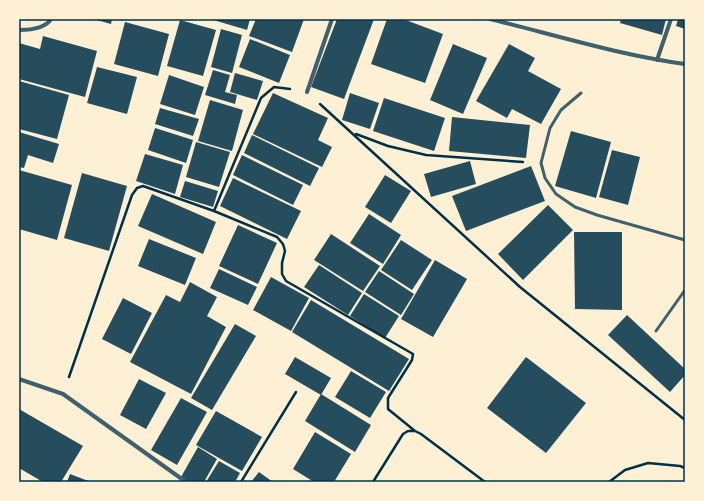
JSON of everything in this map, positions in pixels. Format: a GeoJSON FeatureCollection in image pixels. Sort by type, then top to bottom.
{"type":"FeatureCollection","features":[{"type":"Feature","properties":{"kind":"street"},"geometry":{"type":"LineString","coordinates":[[19,30],[33,30],[48,23],[51,19]]}},
{"type":"Feature","properties":{"kind":"street"},"geometry":{"type":"LineString","coordinates":[[307,92],[332,19]]}},
{"type":"Feature","properties":{"kind":"street"},"geometry":{"type":"LineString","coordinates":[[490,19],[588,45],[657,60],[685,64]]}},
{"type":"Feature","properties":{"kind":"street"},"geometry":{"type":"LineString","coordinates":[[657,60],[671,19]]}},
{"type":"Feature","properties":{"kind":"street"},"geometry":{"type":"LineString","coordinates":[[19,379],[63,394],[186,482]]}},
{"type":"Feature","properties":{"kind":"lane"},"geometry":{"type":"LineString","coordinates":[[581,93],[561,110],[550,128],[542,163],[545,178],[556,194],[575,207],[596,215],[685,240]]}},
{"type":"Feature","properties":{"kind":"lane"},"geometry":{"type":"LineString","coordinates":[[656,331],[685,290]]}},
{"type":"Feature","properties":{"kind":"path"},"geometry":{"type":"LineString","coordinates":[[214,211],[261,98],[274,87],[289,88],[307,92],[520,287],[685,420]]}},
{"type":"Feature","properties":{"kind":"path"},"geometry":{"type":"LineString","coordinates":[[353,133],[388,146],[426,155],[542,163]]}},
{"type":"Feature","properties":{"kind":"path"},"geometry":{"type":"LineString","coordinates":[[63,394],[132,195],[137,188],[143,186],[214,211],[277,237],[283,244],[285,251],[282,263],[282,274],[286,281],[413,354],[412,360],[388,398],[388,409],[415,431],[486,482]]}},
{"type":"Feature","properties":{"kind":"path"},"geometry":{"type":"LineString","coordinates":[[241,482],[296,392]]}},
{"type":"Feature","properties":{"kind":"path"},"geometry":{"type":"LineString","coordinates":[[373,482],[402,434],[408,431],[415,431]]}},
{"type":"Feature","properties":{"kind":"path"},"geometry":{"type":"LineString","coordinates":[[609,482],[625,470],[648,463],[680,466],[685,468]]}},
{"type":"Feature","properties":{"kind":"building"},"geometry":{"type":"Polygon","coordinates":[[[93,19],[112,19],[111,24],[93,19]]]}},
{"type":"Feature","properties":{"kind":"building"},"geometry":{"type":"Polygon","coordinates":[[[210,19],[250,19],[247,30],[210,19]]]}},
{"type":"Feature","properties":{"kind":"building"},"geometry":{"type":"Polygon","coordinates":[[[256,19],[304,19],[292,52],[249,36],[256,19]]]}},
{"type":"Feature","properties":{"kind":"building"},"geometry":{"type":"Polygon","coordinates":[[[337,19],[374,19],[344,99],[311,87],[337,19]]]}},
{"type":"Feature","properties":{"kind":"building"},"geometry":{"type":"Polygon","coordinates":[[[387,19],[403,19],[443,34],[425,83],[371,64],[387,19]]]}},
{"type":"Feature","properties":{"kind":"building"},"geometry":{"type":"Polygon","coordinates":[[[621,19],[666,19],[662,35],[620,23],[621,19]]]}},
{"type":"Feature","properties":{"kind":"building"},"geometry":{"type":"Polygon","coordinates":[[[678,19],[685,19],[685,29],[676,26],[678,19]]]}},
{"type":"Feature","properties":{"kind":"building"},"geometry":{"type":"Polygon","coordinates":[[[180,20],[216,30],[203,76],[167,66],[180,20]]]}},
{"type":"Feature","properties":{"kind":"building"},"geometry":{"type":"Polygon","coordinates":[[[125,22],[169,34],[158,76],[114,64],[125,22]]]}},
{"type":"Feature","properties":{"kind":"building"},"geometry":{"type":"Polygon","coordinates":[[[221,29],[242,35],[232,73],[211,67],[221,29]]]}},
{"type":"Feature","properties":{"kind":"building"},"geometry":{"type":"Polygon","coordinates":[[[43,36],[97,51],[85,97],[19,79],[19,43],[40,49],[43,36]]]}},
{"type":"Feature","properties":{"kind":"building"},"geometry":{"type":"Polygon","coordinates":[[[250,39],[290,55],[279,83],[239,67],[250,39]]]}},
{"type":"Feature","properties":{"kind":"building"},"geometry":{"type":"Polygon","coordinates":[[[453,44],[487,58],[463,114],[430,100],[453,44]]]}},
{"type":"Feature","properties":{"kind":"building"},"geometry":{"type":"Polygon","coordinates":[[[509,44],[535,58],[528,71],[561,89],[541,124],[512,109],[507,118],[476,101],[509,44]]]}},
{"type":"Feature","properties":{"kind":"building"},"geometry":{"type":"Polygon","coordinates":[[[97,67],[137,77],[127,114],[87,103],[97,67]]]}},
{"type":"Feature","properties":{"kind":"building"},"geometry":{"type":"Polygon","coordinates":[[[213,70],[230,75],[225,92],[237,95],[235,104],[205,95],[213,70]]]}},
{"type":"Feature","properties":{"kind":"building"},"geometry":{"type":"Polygon","coordinates":[[[235,73],[263,81],[257,100],[230,92],[235,73]]]}},
{"type":"Feature","properties":{"kind":"building"},"geometry":{"type":"Polygon","coordinates":[[[169,75],[204,87],[195,115],[160,104],[169,75]]]}},
{"type":"Feature","properties":{"kind":"building"},"geometry":{"type":"Polygon","coordinates":[[[19,81],[69,95],[57,139],[19,129],[19,81]]]}},
{"type":"Feature","properties":{"kind":"building"},"geometry":{"type":"Polygon","coordinates":[[[273,93],[328,118],[318,140],[332,147],[322,167],[253,134],[273,93]]]}},
{"type":"Feature","properties":{"kind":"building"},"geometry":{"type":"Polygon","coordinates":[[[350,93],[379,103],[370,129],[342,120],[350,93]]]}},
{"type":"Feature","properties":{"kind":"building"},"geometry":{"type":"Polygon","coordinates":[[[384,98],[445,118],[434,151],[373,131],[384,98]]]}},
{"type":"Feature","properties":{"kind":"building"},"geometry":{"type":"Polygon","coordinates":[[[210,100],[243,110],[232,151],[198,141],[210,100]]]}},
{"type":"Feature","properties":{"kind":"building"},"geometry":{"type":"Polygon","coordinates":[[[160,108],[199,119],[193,136],[155,124],[160,108]]]}},
{"type":"Feature","properties":{"kind":"building"},"geometry":{"type":"Polygon","coordinates":[[[452,117],[530,125],[526,158],[449,151],[452,117]]]}},
{"type":"Feature","properties":{"kind":"building"},"geometry":{"type":"Polygon","coordinates":[[[155,128],[193,140],[186,163],[148,150],[155,128]]]}},
{"type":"Feature","properties":{"kind":"building"},"geometry":{"type":"Polygon","coordinates":[[[571,131],[611,142],[596,198],[555,186],[571,131]]]}},
{"type":"Feature","properties":{"kind":"building"},"geometry":{"type":"Polygon","coordinates":[[[19,132],[59,144],[53,163],[28,155],[24,168],[19,167],[19,132]]]}},
{"type":"Feature","properties":{"kind":"building"},"geometry":{"type":"Polygon","coordinates":[[[252,135],[319,168],[310,186],[244,153],[252,135]]]}},
{"type":"Feature","properties":{"kind":"building"},"geometry":{"type":"Polygon","coordinates":[[[196,142],[230,152],[219,187],[186,177],[196,142]]]}},
{"type":"Feature","properties":{"kind":"building"},"geometry":{"type":"Polygon","coordinates":[[[612,150],[640,157],[628,205],[599,197],[612,150]]]}},
{"type":"Feature","properties":{"kind":"building"},"geometry":{"type":"Polygon","coordinates":[[[145,154],[183,165],[175,194],[136,181],[145,154]]]}},
{"type":"Feature","properties":{"kind":"building"},"geometry":{"type":"Polygon","coordinates":[[[242,155],[303,185],[293,205],[233,175],[242,155]]]}},
{"type":"Feature","properties":{"kind":"building"},"geometry":{"type":"Polygon","coordinates":[[[470,161],[476,184],[431,197],[424,174],[470,161]]]}},
{"type":"Feature","properties":{"kind":"building"},"geometry":{"type":"Polygon","coordinates":[[[531,166],[545,201],[466,231],[452,196],[531,166]]]}},
{"type":"Feature","properties":{"kind":"building"},"geometry":{"type":"Polygon","coordinates":[[[19,170],[72,185],[57,240],[19,229],[19,170]]]}},
{"type":"Feature","properties":{"kind":"building"},"geometry":{"type":"Polygon","coordinates":[[[82,173],[127,186],[109,251],[64,238],[82,173]]]}},
{"type":"Feature","properties":{"kind":"building"},"geometry":{"type":"Polygon","coordinates":[[[385,175],[411,191],[391,223],[365,207],[385,175]]]}},
{"type":"Feature","properties":{"kind":"building"},"geometry":{"type":"Polygon","coordinates":[[[233,178],[301,211],[287,239],[220,206],[233,178]]]}},
{"type":"Feature","properties":{"kind":"building"},"geometry":{"type":"Polygon","coordinates":[[[185,181],[218,191],[213,207],[180,197],[185,181]]]}},
{"type":"Feature","properties":{"kind":"building"},"geometry":{"type":"Polygon","coordinates":[[[152,194],[216,222],[203,254],[138,226],[152,194]]]}},
{"type":"Feature","properties":{"kind":"building"},"geometry":{"type":"Polygon","coordinates":[[[548,205],[573,230],[523,280],[498,254],[548,205]]]}},
{"type":"Feature","properties":{"kind":"building"},"geometry":{"type":"Polygon","coordinates":[[[369,214],[401,235],[383,264],[350,243],[369,214]]]}},
{"type":"Feature","properties":{"kind":"building"},"geometry":{"type":"Polygon","coordinates":[[[238,225],[277,243],[258,284],[219,266],[238,225]]]}},
{"type":"Feature","properties":{"kind":"building"},"geometry":{"type":"Polygon","coordinates":[[[574,232],[622,232],[622,310],[575,309],[574,232]]]}},
{"type":"Feature","properties":{"kind":"building"},"geometry":{"type":"Polygon","coordinates":[[[331,234],[380,266],[363,291],[314,260],[331,234]]]}},
{"type":"Feature","properties":{"kind":"building"},"geometry":{"type":"Polygon","coordinates":[[[149,239],[196,258],[185,285],[138,266],[149,239]]]}},
{"type":"Feature","properties":{"kind":"building"},"geometry":{"type":"Polygon","coordinates":[[[401,240],[432,260],[412,290],[381,270],[401,240]]]}},
{"type":"Feature","properties":{"kind":"building"},"geometry":{"type":"Polygon","coordinates":[[[435,260],[467,279],[433,337],[401,319],[435,260]]]}},
{"type":"Feature","properties":{"kind":"building"},"geometry":{"type":"Polygon","coordinates":[[[319,265],[362,293],[348,315],[304,287],[319,265]]]}},
{"type":"Feature","properties":{"kind":"building"},"geometry":{"type":"Polygon","coordinates":[[[219,269],[257,287],[248,305],[210,288],[219,269]]]}},
{"type":"Feature","properties":{"kind":"building"},"geometry":{"type":"Polygon","coordinates":[[[379,271],[414,294],[401,315],[365,292],[379,271]]]}},
{"type":"Feature","properties":{"kind":"building"},"geometry":{"type":"Polygon","coordinates":[[[271,277],[309,298],[291,331],[253,310],[271,277]]]}},
{"type":"Feature","properties":{"kind":"building"},"geometry":{"type":"Polygon","coordinates":[[[190,282],[217,297],[207,316],[226,327],[191,394],[130,362],[166,295],[180,302],[190,282]]]}},
{"type":"Feature","properties":{"kind":"building"},"geometry":{"type":"Polygon","coordinates":[[[364,294],[399,316],[385,338],[350,316],[364,294]]]}},
{"type":"Feature","properties":{"kind":"building"},"geometry":{"type":"Polygon","coordinates":[[[123,298],[152,313],[131,354],[102,339],[123,298]]]}},
{"type":"Feature","properties":{"kind":"building"},"geometry":{"type":"Polygon","coordinates":[[[311,300],[409,359],[389,391],[292,332],[311,300]]]}},
{"type":"Feature","properties":{"kind":"building"},"geometry":{"type":"Polygon","coordinates":[[[627,315],[685,369],[685,375],[670,392],[608,335],[627,315]]]}},
{"type":"Feature","properties":{"kind":"building"},"geometry":{"type":"Polygon","coordinates":[[[235,324],[256,336],[212,410],[191,398],[235,324]]]}},
{"type":"Feature","properties":{"kind":"building"},"geometry":{"type":"Polygon","coordinates":[[[295,357],[331,378],[321,395],[285,374],[295,357]]]}},
{"type":"Feature","properties":{"kind":"building"},"geometry":{"type":"Polygon","coordinates":[[[526,357],[586,403],[546,453],[487,408],[526,357]]]}},
{"type":"Feature","properties":{"kind":"building"},"geometry":{"type":"Polygon","coordinates":[[[351,371],[386,392],[370,418],[335,397],[351,371]]]}},
{"type":"Feature","properties":{"kind":"building"},"geometry":{"type":"Polygon","coordinates":[[[139,379],[166,393],[146,429],[120,415],[139,379]]]}},
{"type":"Feature","properties":{"kind":"building"},"geometry":{"type":"Polygon","coordinates":[[[321,394],[371,425],[355,452],[305,421],[321,394]]]}},
{"type":"Feature","properties":{"kind":"building"},"geometry":{"type":"Polygon","coordinates":[[[181,398],[207,412],[177,465],[151,450],[181,398]]]}},
{"type":"Feature","properties":{"kind":"building"},"geometry":{"type":"Polygon","coordinates":[[[19,409],[83,446],[61,482],[43,482],[19,468],[19,409]]]}},
{"type":"Feature","properties":{"kind":"building"},"geometry":{"type":"Polygon","coordinates":[[[216,411],[262,437],[242,471],[196,445],[216,411]]]}},
{"type":"Feature","properties":{"kind":"building"},"geometry":{"type":"Polygon","coordinates":[[[315,432],[351,454],[334,482],[314,482],[293,469],[315,432]]]}},
{"type":"Feature","properties":{"kind":"building"},"geometry":{"type":"Polygon","coordinates":[[[198,447],[217,459],[204,482],[189,482],[181,477],[198,447]]]}},
{"type":"Feature","properties":{"kind":"building"},"geometry":{"type":"Polygon","coordinates":[[[219,461],[240,473],[235,482],[206,482],[219,461]]]}},
{"type":"Feature","properties":{"kind":"building"},"geometry":{"type":"Polygon","coordinates":[[[259,472],[273,482],[251,482],[259,472]]]}},
{"type":"Feature","properties":{"kind":"building"},"geometry":{"type":"Polygon","coordinates":[[[70,474],[91,482],[67,482],[70,474]]]}}]}
